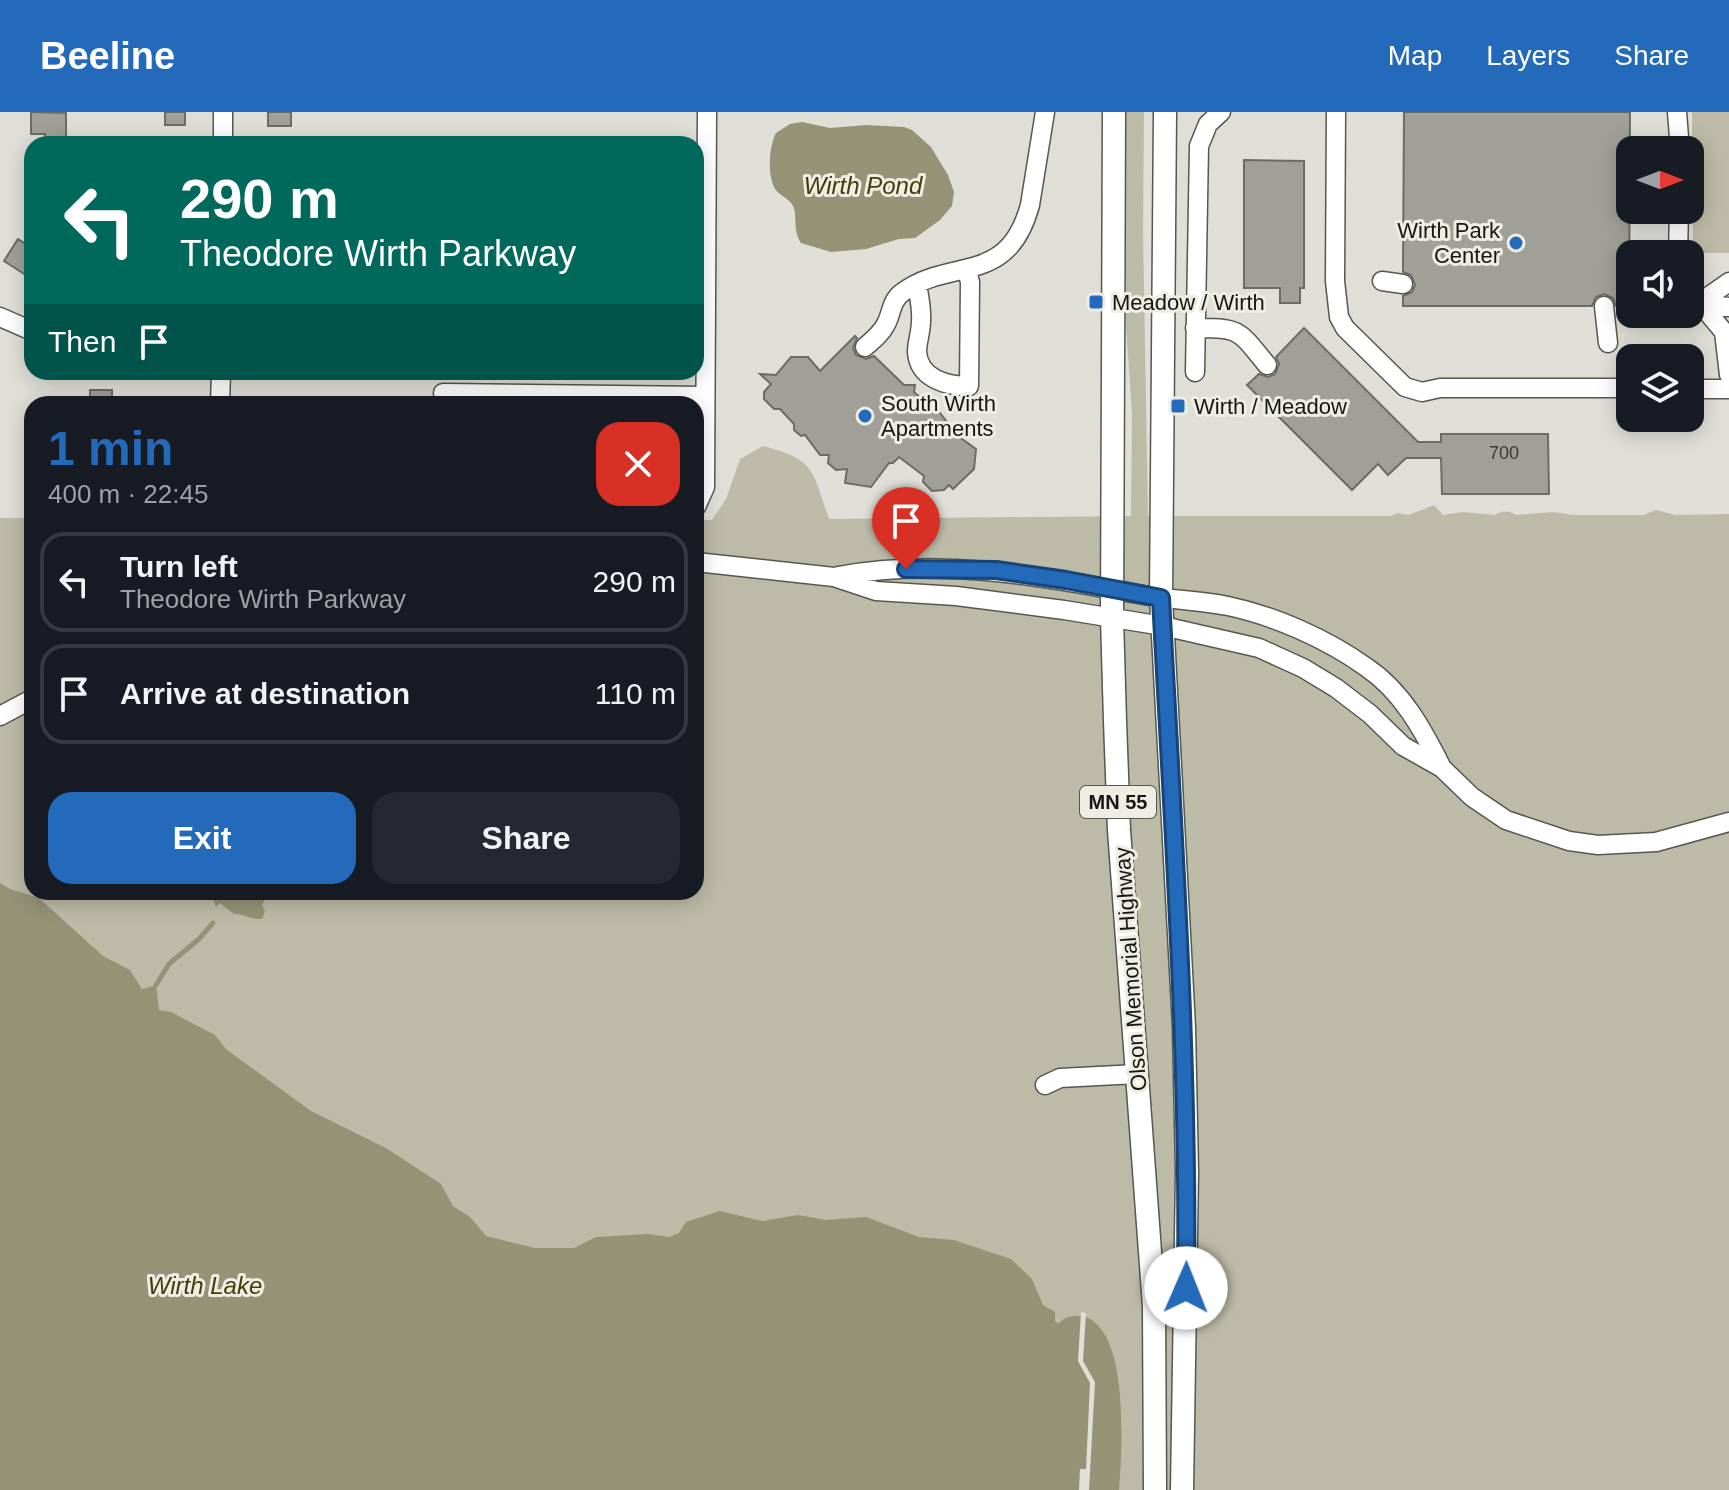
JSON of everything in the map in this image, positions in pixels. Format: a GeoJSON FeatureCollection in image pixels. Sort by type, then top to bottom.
{"type":"FeatureCollection","features":[{"type":"Feature","properties":{"kind":"main road","name":"Olson Memorial Highway"},"geometry":{"type":"LineString","coordinates":[[1114,112],[1112,618],[1119,830],[1154,1306],[1155,1490]]}},
{"type":"Feature","properties":{"kind":"main road","name":"MN 55"},"geometry":{"type":"LineString","coordinates":[[1165,112],[1161,598],[1185,1042],[1187,1172],[1182,1490]]}},
{"type":"Feature","properties":{"kind":"street"},"geometry":{"type":"LineString","coordinates":[[223,112],[223,136]]}},
{"type":"Feature","properties":{"kind":"street"},"geometry":{"type":"LineString","coordinates":[[704,136],[707,112]]}},
{"type":"Feature","properties":{"kind":"street"},"geometry":{"type":"LineString","coordinates":[[865,347],[884,327],[898,295],[917,284],[967,271],[991,261],[1003,251],[1026,218],[1045,126],[1045,112]]}},
{"type":"Feature","properties":{"kind":"street"},"geometry":{"type":"LineString","coordinates":[[1195,372],[1199,146],[1208,124],[1221,112]]}},
{"type":"Feature","properties":{"kind":"street"},"geometry":{"type":"LineString","coordinates":[[1336,112],[1335,281],[1339,317],[1345,328],[1405,387],[1422,392],[1440,388],[1616,388]]}},
{"type":"Feature","properties":{"kind":"street"},"geometry":{"type":"LineString","coordinates":[[1677,112],[1679,136]]}},
{"type":"Feature","properties":{"kind":"street"},"geometry":{"type":"LineString","coordinates":[[917,284],[921,315],[917,341],[920,364],[925,372],[941,382],[950,386],[969,386],[970,282],[967,271]]}},
{"type":"Feature","properties":{"kind":"street"},"geometry":{"type":"LineString","coordinates":[[1382,281],[1403,284]]}},
{"type":"Feature","properties":{"kind":"street"},"geometry":{"type":"LineString","coordinates":[[1704,293],[1729,282]]}},
{"type":"Feature","properties":{"kind":"street"},"geometry":{"type":"LineString","coordinates":[[1704,300],[1729,307]]}},
{"type":"Feature","properties":{"kind":"street"},"geometry":{"type":"LineString","coordinates":[[1604,306],[1608,343]]}},
{"type":"Feature","properties":{"kind":"street"},"geometry":{"type":"LineString","coordinates":[[1704,309],[1724,332],[1729,375]]}},
{"type":"Feature","properties":{"kind":"street"},"geometry":{"type":"LineString","coordinates":[[0,317],[24,328]]}},
{"type":"Feature","properties":{"kind":"street"},"geometry":{"type":"LineString","coordinates":[[1195,328],[1232,328],[1267,365]]}},
{"type":"Feature","properties":{"kind":"street"},"geometry":{"type":"LineString","coordinates":[[704,355],[704,489]]}},
{"type":"Feature","properties":{"kind":"street"},"geometry":{"type":"LineString","coordinates":[[1704,389],[1729,389]]}},
{"type":"Feature","properties":{"kind":"street"},"geometry":{"type":"LineString","coordinates":[[443,393],[705,396]]}},
{"type":"Feature","properties":{"kind":"street"},"geometry":{"type":"LineString","coordinates":[[704,563],[834,577],[876,591],[956,596],[1112,618],[1259,648],[1303,668],[1370,714],[1403,746],[1442,768],[1472,797],[1506,820],[1569,841],[1598,845],[1656,842],[1729,822]]}},
{"type":"Feature","properties":{"kind":"street"},"geometry":{"type":"LineString","coordinates":[[834,577],[878,569],[996,570],[1231,607],[1281,622],[1368,667],[1399,696],[1423,730],[1442,768]]}},
{"type":"Feature","properties":{"kind":"street"},"geometry":{"type":"LineString","coordinates":[[0,716],[24,703]]}},
{"type":"Feature","properties":{"kind":"street"},"geometry":{"type":"LineString","coordinates":[[1045,1085],[1060,1078],[1137,1074]]}},
{"type":"Feature","properties":{"kind":"green space"},"geometry":{"type":"Polygon","coordinates":[[[1126,112],[1144,112],[1148,516],[1391,516],[1397,513],[1409,515],[1434,505],[1443,515],[1463,512],[1495,515],[1506,512],[1516,515],[1553,512],[1643,515],[1656,510],[1676,515],[1729,514],[1729,1490],[0,1490],[0,518],[24,518],[24,900],[704,900],[704,520],[712,520],[726,499],[740,459],[763,446],[781,451],[803,463],[815,478],[829,519],[1131,516],[1132,413],[1125,313],[1126,112]]]}},
{"type":"Feature","properties":{"kind":"green space"},"geometry":{"type":"Polygon","coordinates":[[[1692,112],[1729,112],[1729,253],[1704,253],[1704,240],[1693,240],[1693,224],[1704,224],[1704,136],[1692,136],[1692,112]]]}},
{"type":"Feature","properties":{"kind":"water","name":"Wirth Pond"},"geometry":{"type":"Polygon","coordinates":[[[802,122],[830,128],[866,125],[912,130],[931,147],[948,175],[954,192],[952,206],[940,220],[915,238],[899,239],[866,249],[831,252],[801,243],[793,206],[775,189],[770,161],[776,133],[790,124],[802,122]]]}},
{"type":"Feature","properties":{"kind":"water","name":"Wirth Lake"},"geometry":{"type":"Polygon","coordinates":[[[0,883],[24,893],[24,900],[41,900],[103,956],[130,970],[142,989],[156,985],[159,1010],[171,1012],[215,1035],[227,1050],[311,1111],[386,1148],[441,1184],[453,1206],[470,1217],[486,1236],[535,1248],[574,1248],[596,1237],[648,1234],[669,1237],[679,1233],[686,1222],[720,1211],[762,1221],[798,1215],[826,1220],[866,1217],[919,1237],[954,1240],[1011,1259],[1032,1279],[1043,1305],[1055,1312],[1058,1324],[1070,1316],[1078,1316],[1100,1327],[1110,1345],[1120,1394],[1119,1490],[0,1490],[0,883]]]}},
{"type":"Feature","properties":{"kind":"water"},"geometry":{"type":"Polygon","coordinates":[[[213,900],[264,900],[262,905],[265,911],[262,919],[255,919],[234,914],[220,903],[216,907],[213,900]]]}},
{"type":"Feature","properties":{"kind":"pier"},"geometry":{"type":"Polygon","coordinates":[[[1081,1312],[1086,1313],[1083,1361],[1095,1382],[1089,1490],[1079,1490],[1080,1469],[1086,1469],[1090,1383],[1078,1361],[1081,1312]]]}},
{"type":"Feature","properties":{"kind":"building"},"geometry":{"type":"Polygon","coordinates":[[[31,112],[66,113],[66,136],[31,134],[31,112]]]}},
{"type":"Feature","properties":{"kind":"building"},"geometry":{"type":"Polygon","coordinates":[[[165,112],[185,112],[185,125],[165,125],[165,112]]]}},
{"type":"Feature","properties":{"kind":"building"},"geometry":{"type":"Polygon","coordinates":[[[268,112],[291,112],[291,126],[268,126],[268,112]]]}},
{"type":"Feature","properties":{"kind":"building","name":"Wirth Park Center"},"geometry":{"type":"Polygon","coordinates":[[[1404,112],[1630,112],[1630,136],[1616,136],[1616,224],[1629,224],[1629,240],[1616,240],[1616,306],[1613,298],[1604,294],[1596,297],[1592,306],[1403,306],[1403,296],[1412,292],[1415,285],[1411,275],[1403,272],[1404,112]]]}},
{"type":"Feature","properties":{"kind":"building"},"geometry":{"type":"Polygon","coordinates":[[[1244,160],[1304,161],[1304,288],[1300,288],[1300,303],[1280,303],[1280,288],[1244,288],[1244,160]]]}},
{"type":"Feature","properties":{"kind":"building"},"geometry":{"type":"Polygon","coordinates":[[[18,239],[24,243],[24,274],[4,261],[18,239]]]}},
{"type":"Feature","properties":{"kind":"building"},"geometry":{"type":"Polygon","coordinates":[[[1304,328],[1418,442],[1441,442],[1441,434],[1548,434],[1549,494],[1442,494],[1441,458],[1406,458],[1388,475],[1378,464],[1352,490],[1247,385],[1259,374],[1268,377],[1275,374],[1279,364],[1276,357],[1304,328]]]}},
{"type":"Feature","properties":{"kind":"building","name":"South Wirth Apartments"},"geometry":{"type":"Polygon","coordinates":[[[855,336],[853,348],[856,355],[866,359],[874,356],[904,385],[915,385],[914,392],[930,406],[931,413],[940,413],[958,436],[976,449],[974,469],[953,489],[949,485],[944,490],[932,491],[923,482],[924,476],[899,457],[889,463],[871,487],[845,483],[847,469],[836,470],[828,463],[829,455],[820,455],[805,435],[801,436],[794,430],[794,424],[780,409],[774,409],[764,399],[764,392],[771,384],[760,374],[776,375],[791,357],[808,357],[820,371],[855,336]]]}},
{"type":"Feature","properties":{"kind":"building"},"geometry":{"type":"Polygon","coordinates":[[[90,390],[112,390],[112,396],[90,396],[90,390]]]}},
{"type":"Feature","properties":{"kind":"waterway"},"geometry":{"type":"LineString","coordinates":[[156,985],[169,964],[213,923]]}},
{"type":"Feature","properties":{"kind":"place","name":"Wirth Park Center"},"geometry":{"type":"Point","coordinates":[1516,243]}},
{"type":"Feature","properties":{"kind":"place","name":"Meadow / Wirth"},"geometry":{"type":"Point","coordinates":[1096,302]}},
{"type":"Feature","properties":{"kind":"place","name":"Wirth / Meadow"},"geometry":{"type":"Point","coordinates":[1178,406]}},
{"type":"Feature","properties":{"kind":"place","name":"South Wirth Apartments"},"geometry":{"type":"Point","coordinates":[865,416]}},
{"type":"Feature","properties":{"kind":"route"},"geometry":{"type":"LineString","coordinates":[[906,569],[996,570],[1161,598],[1184,1027],[1186,1288]]}}]}
